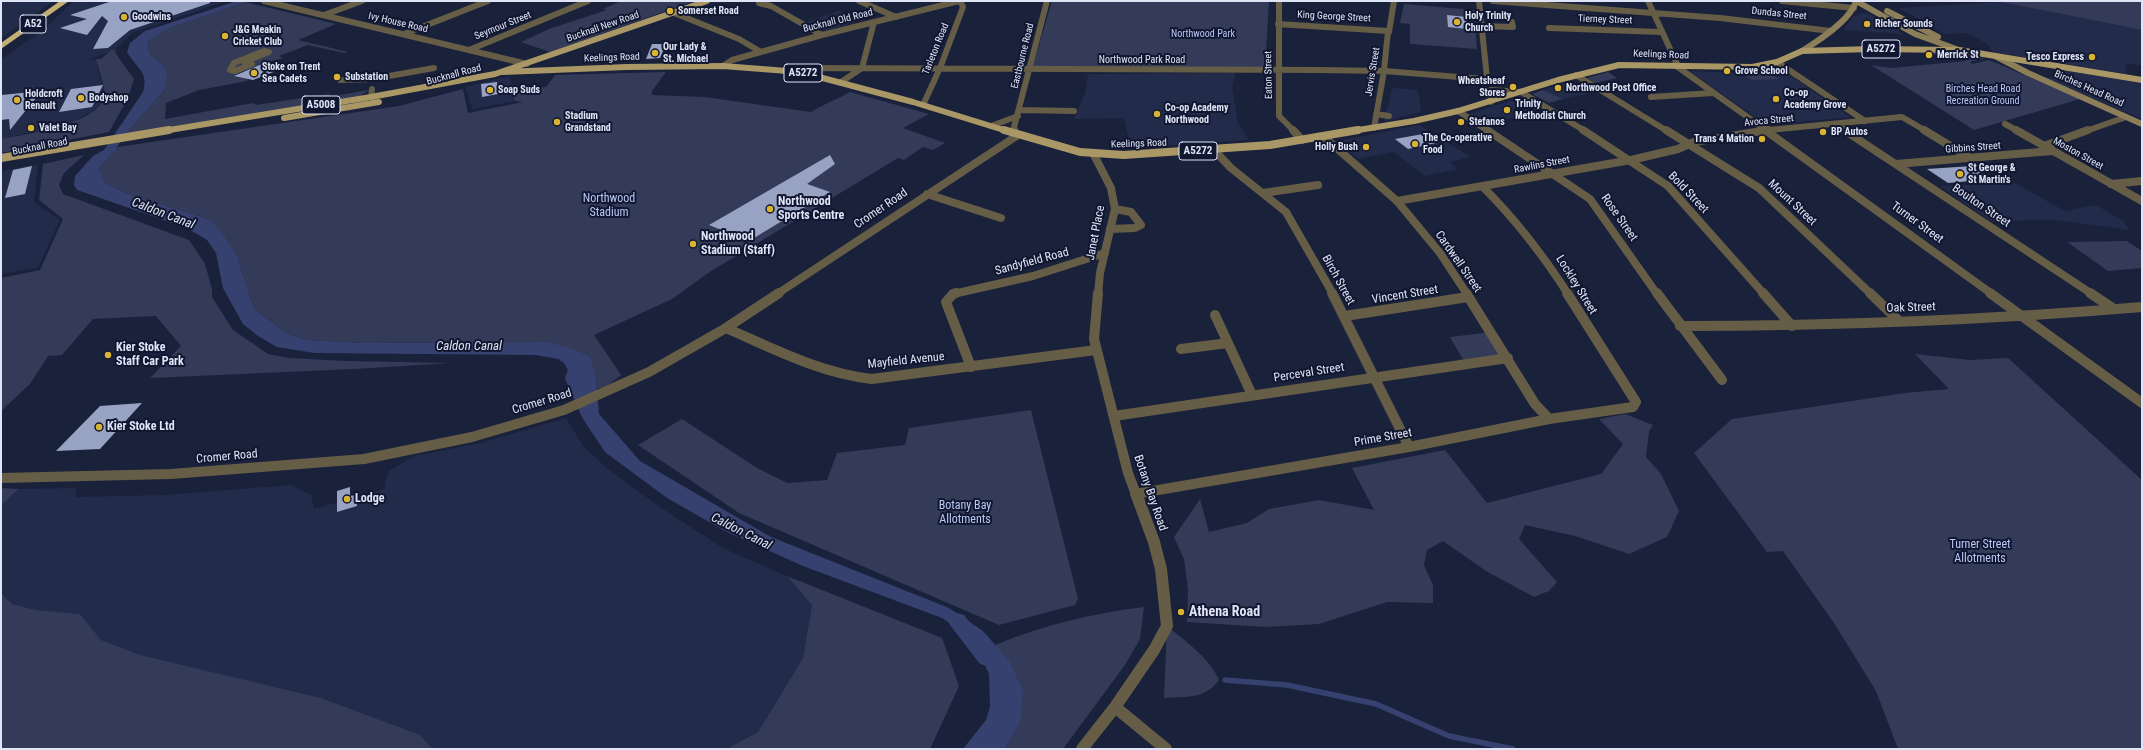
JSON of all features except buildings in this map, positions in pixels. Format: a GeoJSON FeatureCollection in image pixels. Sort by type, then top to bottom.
{"type":"FeatureCollection","features":[{"type":"Feature","properties":{"kind":"highway","name":"A52"},"geometry":{"type":"LineString","coordinates":[[1,47],[65,1]]}},
{"type":"Feature","properties":{"kind":"main road","name":"Bucknall New Road"},"geometry":{"type":"LineString","coordinates":[[527,64],[707,1]]}},
{"type":"Feature","properties":{"kind":"main road","name":"A5272"},"geometry":{"type":"LineString","coordinates":[[1802,51],[1947,48],[2142,80]]}},
{"type":"Feature","properties":{"kind":"main road","name":"Keelings Road"},"geometry":{"type":"LineString","coordinates":[[499,73],[627,67],[723,66],[800,72],[923,105],[1042,142],[1093,153],[1124,155],[1214,150],[1302,140],[1374,128],[1458,111],[1576,75],[1619,65],[1736,68],[1777,62],[1802,51]]}},
{"type":"Feature","properties":{"kind":"main road","name":"A5008"},"geometry":{"type":"LineString","coordinates":[[499,73],[527,64]]}},
{"type":"Feature","properties":{"kind":"main road","name":"Bucknall Road"},"geometry":{"type":"LineString","coordinates":[[1,158],[147,132],[371,97],[499,73]]}},
{"type":"Feature","properties":{"kind":"main road","name":"Bucknall Road"},"geometry":{"type":"LineString","coordinates":[[1,164],[140,139],[369,104],[463,84],[499,73]]}},
{"type":"Feature","properties":{"kind":"street","name":"Ivy House Road"},"geometry":{"type":"LineString","coordinates":[[264,1],[527,64]]}},
{"type":"Feature","properties":{"kind":"street"},"geometry":{"type":"LineString","coordinates":[[324,15],[362,1]]}},
{"type":"Feature","properties":{"kind":"street"},"geometry":{"type":"LineString","coordinates":[[404,34],[488,1]]}},
{"type":"Feature","properties":{"kind":"street","name":"Seymour Street"},"geometry":{"type":"LineString","coordinates":[[469,50],[588,1]]}},
{"type":"Feature","properties":{"kind":"street"},"geometry":{"type":"LineString","coordinates":[[859,1],[896,17]]}},
{"type":"Feature","properties":{"kind":"street"},"geometry":{"type":"LineString","coordinates":[[867,5],[876,1]]}},
{"type":"Feature","properties":{"kind":"street","name":"Bucknall Old Road"},"geometry":{"type":"LineString","coordinates":[[723,66],[732,60],[822,35],[960,1]]}},
{"type":"Feature","properties":{"kind":"street","name":"Tarleton Road"},"geometry":{"type":"LineString","coordinates":[[923,105],[940,68],[963,7],[960,1]]}},
{"type":"Feature","properties":{"kind":"street","name":"Eastbourne Road"},"geometry":{"type":"LineString","coordinates":[[1016,134],[1017,117],[1047,1]]}},
{"type":"Feature","properties":{"kind":"street","name":"Eaton Street"},"geometry":{"type":"LineString","coordinates":[[1279,1],[1279,116],[1302,140]]}},
{"type":"Feature","properties":{"kind":"street","name":"Jervis Street"},"geometry":{"type":"LineString","coordinates":[[1374,128],[1394,1]]}},
{"type":"Feature","properties":{"kind":"street"},"geometry":{"type":"LineString","coordinates":[[1479,1],[1485,79],[1489,91],[1490,102]]}},
{"type":"Feature","properties":{"kind":"street","name":"Dundas Street"},"geometry":{"type":"LineString","coordinates":[[1493,1],[1563,3],[1795,25],[1831,31]]}},
{"type":"Feature","properties":{"kind":"street"},"geometry":{"type":"LineString","coordinates":[[1648,1],[1668,48],[1673,56],[1676,66]]}},
{"type":"Feature","properties":{"kind":"street"},"geometry":{"type":"LineString","coordinates":[[1782,1],[1852,10],[1885,10]]}},
{"type":"Feature","properties":{"kind":"street"},"geometry":{"type":"LineString","coordinates":[[1802,51],[1831,31],[1852,10],[1856,1],[1915,34],[1947,48]]}},
{"type":"Feature","properties":{"kind":"street","name":"Birches Head Road"},"geometry":{"type":"LineString","coordinates":[[1868,1],[1944,40],[1993,55],[2028,73],[2142,124]]}},
{"type":"Feature","properties":{"kind":"street"},"geometry":{"type":"LineString","coordinates":[[772,2],[762,4],[822,35]]}},
{"type":"Feature","properties":{"kind":"street"},"geometry":{"type":"LineString","coordinates":[[674,12],[739,39],[761,52]]}},
{"type":"Feature","properties":{"kind":"street"},"geometry":{"type":"LineString","coordinates":[[841,82],[862,68],[874,22]]}},
{"type":"Feature","properties":{"kind":"street","name":"King George Street"},"geometry":{"type":"LineString","coordinates":[[1278,24],[1389,30]]}},
{"type":"Feature","properties":{"kind":"street"},"geometry":{"type":"LineString","coordinates":[[1482,26],[1512,25]]}},
{"type":"Feature","properties":{"kind":"street","name":"Tierney Street"},"geometry":{"type":"LineString","coordinates":[[1549,28],[1661,32]]}},
{"type":"Feature","properties":{"kind":"street"},"geometry":{"type":"LineString","coordinates":[[1944,40],[1947,48]]}},
{"type":"Feature","properties":{"kind":"street"},"geometry":{"type":"LineString","coordinates":[[1668,48],[1680,49]]}},
{"type":"Feature","properties":{"kind":"street"},"geometry":{"type":"LineString","coordinates":[[264,51],[268,52],[244,62],[252,64],[235,71],[230,70],[234,63],[264,51]]}},
{"type":"Feature","properties":{"kind":"street"},"geometry":{"type":"LineString","coordinates":[[2021,60],[2021,66],[2028,73]]}},
{"type":"Feature","properties":{"kind":"street"},"geometry":{"type":"LineString","coordinates":[[1777,62],[1865,121]]}},
{"type":"Feature","properties":{"kind":"street","name":"Turner Street"},"geometry":{"type":"LineString","coordinates":[[1676,66],[2141,401]]}},
{"type":"Feature","properties":{"kind":"street"},"geometry":{"type":"LineString","coordinates":[[340,80],[372,84],[434,68]]}},
{"type":"Feature","properties":{"kind":"street","name":"Northwood Park Road"},"geometry":{"type":"LineString","coordinates":[[800,72],[813,68],[1384,71],[1485,79]]}},
{"type":"Feature","properties":{"kind":"street","name":"Mount Street"},"geometry":{"type":"LineString","coordinates":[[1576,75],[1768,195],[1898,321]]}},
{"type":"Feature","properties":{"kind":"street"},"geometry":{"type":"LineString","coordinates":[[371,97],[372,84]]}},
{"type":"Feature","properties":{"kind":"street","name":"Keelings Road"},"geometry":{"type":"LineString","coordinates":[[1489,91],[1497,89],[1522,92]]}},
{"type":"Feature","properties":{"kind":"street","name":"Bold Street"},"geometry":{"type":"LineString","coordinates":[[1522,92],[1631,160],[1668,186],[1792,326]]}},
{"type":"Feature","properties":{"kind":"street"},"geometry":{"type":"LineString","coordinates":[[1650,97],[1713,93]]}},
{"type":"Feature","properties":{"kind":"street"},"geometry":{"type":"LineString","coordinates":[[1610,97],[1625,97]]}},
{"type":"Feature","properties":{"kind":"street"},"geometry":{"type":"LineString","coordinates":[[990,126],[1017,117],[1074,111]]}},
{"type":"Feature","properties":{"kind":"street","name":"Rose Street"},"geometry":{"type":"LineString","coordinates":[[1458,111],[1590,199],[1680,326],[1722,380]]}},
{"type":"Feature","properties":{"kind":"street","name":"Jervis Street"},"geometry":{"type":"LineString","coordinates":[[1376,117],[1388,116]]}},
{"type":"Feature","properties":{"kind":"street","name":"Avoca Street"},"geometry":{"type":"LineString","coordinates":[[1688,145],[1700,140],[1766,131],[1902,117],[1970,158]]}},
{"type":"Feature","properties":{"kind":"street"},"geometry":{"type":"LineString","coordinates":[[2044,146],[2126,117]]}},
{"type":"Feature","properties":{"kind":"street","name":"Boulton Street"},"geometry":{"type":"LineString","coordinates":[[1835,124],[2114,309]]}},
{"type":"Feature","properties":{"kind":"street","name":"Moston Street"},"geometry":{"type":"LineString","coordinates":[[2004,124],[2142,202]]}},
{"type":"Feature","properties":{"kind":"street","name":"Cromer Road"},"geometry":{"type":"LineString","coordinates":[[1,478],[171,474],[364,458],[472,437],[564,410],[649,372],[726,328],[1016,134]]}},
{"type":"Feature","properties":{"kind":"street","name":"Cardwell Street"},"geometry":{"type":"LineString","coordinates":[[1324,136],[1397,201],[1440,253],[1508,358],[1535,404],[1549,419]]}},
{"type":"Feature","properties":{"kind":"street","name":"Rawlins Street"},"geometry":{"type":"LineString","coordinates":[[1397,201],[1484,187],[1552,173],[1631,160],[1678,150],[1688,145]]}},
{"type":"Feature","properties":{"kind":"street","name":"Birch Street"},"geometry":{"type":"LineString","coordinates":[[1214,150],[1231,168],[1286,212],[1345,316],[1409,448]]}},
{"type":"Feature","properties":{"kind":"street","name":"Gibbins Street"},"geometry":{"type":"LineString","coordinates":[[1896,164],[2052,151]]}},
{"type":"Feature","properties":{"kind":"street","name":"Janet Place"},"geometry":{"type":"LineString","coordinates":[[1093,153],[1111,188],[1115,209],[1100,273]]}},
{"type":"Feature","properties":{"kind":"street"},"geometry":{"type":"LineString","coordinates":[[2111,184],[2142,181]]}},
{"type":"Feature","properties":{"kind":"street"},"geometry":{"type":"LineString","coordinates":[[1263,193],[1318,185]]}},
{"type":"Feature","properties":{"kind":"street","name":"Lockley Street"},"geometry":{"type":"LineString","coordinates":[[1484,187],[1503,207],[1547,261],[1636,402],[1634,406]]}},
{"type":"Feature","properties":{"kind":"street"},"geometry":{"type":"LineString","coordinates":[[927,194],[1001,218]]}},
{"type":"Feature","properties":{"kind":"street"},"geometry":{"type":"LineString","coordinates":[[1110,229],[1131,229],[1141,225],[1131,212],[1115,209]]}},
{"type":"Feature","properties":{"kind":"street","name":"Sandyfield Road"},"geometry":{"type":"LineString","coordinates":[[970,367],[946,302],[953,294],[964,290],[1033,276],[1104,253]]}},
{"type":"Feature","properties":{"kind":"street","name":"Botany Bay Road"},"geometry":{"type":"LineString","coordinates":[[1082,749],[1092,733],[1115,707],[1154,650],[1167,626],[1167,604],[1161,569],[1154,542],[1135,494],[1096,350],[1094,324],[1100,273]]}},
{"type":"Feature","properties":{"kind":"street","name":"Vincent Street"},"geometry":{"type":"LineString","coordinates":[[1345,316],[1468,297]]}},
{"type":"Feature","properties":{"kind":"street","name":"Oak Street"},"geometry":{"type":"LineString","coordinates":[[1680,326],[1792,326],[2022,315],[2142,307]]}},
{"type":"Feature","properties":{"kind":"street"},"geometry":{"type":"LineString","coordinates":[[1216,315],[1252,395]]}},
{"type":"Feature","properties":{"kind":"street","name":"Mayfield Avenue"},"geometry":{"type":"LineString","coordinates":[[726,328],[823,369],[856,378],[872,379],[1096,350]]}},
{"type":"Feature","properties":{"kind":"street"},"geometry":{"type":"LineString","coordinates":[[1182,349],[1228,343]]}},
{"type":"Feature","properties":{"kind":"street","name":"Perceval Street"},"geometry":{"type":"LineString","coordinates":[[1114,416],[1373,376],[1508,358]]}},
{"type":"Feature","properties":{"kind":"street","name":"Prime Street"},"geometry":{"type":"LineString","coordinates":[[1135,494],[1409,448],[1549,419],[1634,406]]}},
{"type":"Feature","properties":{"kind":"street"},"geometry":{"type":"LineString","coordinates":[[1115,707],[1166,749]]}},
{"type":"Feature","properties":{"kind":"shaded area"},"geometry":{"type":"Polygon","coordinates":[[[1,1],[54,1],[1,38],[1,1]]]}},
{"type":"Feature","properties":{"kind":"shaded area"},"geometry":{"type":"Polygon","coordinates":[[[76,1],[226,1],[132,33],[115,50],[86,60],[96,59],[98,72],[104,87],[104,98],[97,108],[71,124],[1,139],[1,59],[45,29],[68,6],[76,1]]]}},
{"type":"Feature","properties":{"kind":"shaded area"},"geometry":{"type":"Polygon","coordinates":[[[2001,2],[2142,30],[2142,66],[2125,63],[2127,74],[1993,52],[1986,43],[1978,39],[1965,33],[1945,34],[1899,8],[2001,2]]]}},
{"type":"Feature","properties":{"kind":"shaded area"},"geometry":{"type":"Polygon","coordinates":[[[839,11],[859,20],[864,18],[862,20],[824,31],[808,23],[808,21],[839,11]]]}},
{"type":"Feature","properties":{"kind":"shaded area"},"geometry":{"type":"Polygon","coordinates":[[[1861,13],[1870,14],[1904,34],[1843,30],[1853,17],[1861,13]]]}},
{"type":"Feature","properties":{"kind":"shaded area","name":"Co-op Academy Grove"},"geometry":{"type":"Polygon","coordinates":[[[1774,69],[1784,71],[1850,117],[1766,125],[1690,71],[1743,73],[1774,69]]]}},
{"type":"Feature","properties":{"kind":"shaded area"},"geometry":{"type":"Polygon","coordinates":[[[2064,69],[2142,83],[2142,119],[2045,78],[2066,77],[2064,69]]]}},
{"type":"Feature","properties":{"kind":"shaded area","name":"Co-op Academy Northwood"},"geometry":{"type":"Polygon","coordinates":[[[1235,73],[1232,88],[1238,123],[1249,140],[1131,148],[1124,118],[1074,119],[1085,93],[1088,74],[1235,73]]]}},
{"type":"Feature","properties":{"kind":"shaded area"},"geometry":{"type":"Polygon","coordinates":[[[509,76],[515,101],[472,109],[465,87],[509,76]]]}},
{"type":"Feature","properties":{"kind":"shaded area"},"geometry":{"type":"Polygon","coordinates":[[[1567,83],[1587,94],[1563,99],[1543,90],[1567,83]]]}},
{"type":"Feature","properties":{"kind":"shaded area"},"geometry":{"type":"Polygon","coordinates":[[[1392,88],[1418,90],[1421,112],[1384,121],[1392,88]]]}},
{"type":"Feature","properties":{"kind":"shaded area"},"geometry":{"type":"Polygon","coordinates":[[[1517,99],[1526,100],[1541,108],[1517,117],[1485,125],[1468,114],[1517,99]]]}},
{"type":"Feature","properties":{"kind":"shaded area"},"geometry":{"type":"Polygon","coordinates":[[[1419,125],[1471,157],[1450,162],[1458,169],[1425,176],[1394,152],[1358,159],[1338,141],[1419,125]]]}},
{"type":"Feature","properties":{"kind":"shaded area"},"geometry":{"type":"Polygon","coordinates":[[[38,164],[34,202],[60,220],[38,268],[1,274],[1,171],[38,164]]]}},
{"type":"Feature","properties":{"kind":"shaded area"},"geometry":{"type":"Polygon","coordinates":[[[2015,183],[2065,211],[2096,205],[2123,221],[2130,230],[2055,220],[1991,221],[1940,186],[2015,183]]]}},
{"type":"Feature","properties":{"kind":"shaded area"},"geometry":{"type":"Polygon","coordinates":[[[566,418],[583,446],[609,470],[663,509],[723,548],[787,576],[812,605],[803,658],[758,732],[726,749],[433,749],[419,735],[321,698],[140,656],[101,640],[80,614],[36,610],[12,604],[1,593],[1,505],[19,489],[76,488],[76,497],[164,495],[291,485],[311,495],[314,509],[385,489],[385,481],[389,471],[414,456],[481,443],[566,418]]]}},
{"type":"Feature","properties":{"kind":"green space"},"geometry":{"type":"Polygon","coordinates":[[[621,1],[694,1],[550,52],[521,42],[549,29],[607,10],[603,9],[621,1]]]}},
{"type":"Feature","properties":{"kind":"green space","name":"Northwood Park"},"geometry":{"type":"Polygon","coordinates":[[[1052,1],[1269,1],[1265,68],[1033,66],[1052,1]]]}},
{"type":"Feature","properties":{"kind":"green space"},"geometry":{"type":"Polygon","coordinates":[[[1988,1],[2142,1],[2142,30],[2001,2],[1988,1]]]}},
{"type":"Feature","properties":{"kind":"green space"},"geometry":{"type":"Polygon","coordinates":[[[245,2],[336,24],[298,40],[348,52],[344,53],[308,45],[279,56],[283,58],[269,62],[285,66],[284,68],[262,64],[235,75],[248,79],[247,81],[199,90],[166,103],[165,119],[253,103],[256,105],[329,94],[329,97],[369,90],[360,96],[125,134],[165,89],[165,68],[149,53],[148,41],[168,29],[245,2]]]}},
{"type":"Feature","properties":{"kind":"green space"},"geometry":{"type":"Polygon","coordinates":[[[1404,4],[1474,10],[1477,49],[1410,44],[1410,24],[1400,23],[1404,4]]]}},
{"type":"Feature","properties":{"kind":"green space"},"geometry":{"type":"Polygon","coordinates":[[[111,50],[115,50],[116,54],[134,79],[128,98],[109,132],[1,153],[1,139],[42,131],[74,122],[88,115],[98,107],[105,94],[96,59],[101,59],[111,50]]]}},
{"type":"Feature","properties":{"kind":"green space","name":"Birches Head Road Recreation Ground"},"geometry":{"type":"Polygon","coordinates":[[[1931,52],[1959,53],[1984,58],[1970,62],[1972,64],[1989,60],[2080,99],[1974,130],[1871,65],[1891,68],[1966,61],[1957,58],[1941,57],[1931,52]]]}},
{"type":"Feature","properties":{"kind":"green space","name":"Northwood Stadium"},"geometry":{"type":"Polygon","coordinates":[[[666,72],[652,91],[652,95],[705,97],[811,112],[850,92],[929,114],[903,128],[945,143],[933,150],[923,147],[904,160],[898,158],[708,273],[672,299],[594,335],[621,375],[607,386],[597,389],[596,379],[547,342],[364,343],[307,340],[286,333],[254,309],[237,256],[209,219],[129,194],[106,184],[97,170],[117,147],[399,106],[463,89],[468,113],[523,102],[515,101],[512,90],[546,87],[555,75],[666,72]]]}},
{"type":"Feature","properties":{"kind":"green space"},"geometry":{"type":"Polygon","coordinates":[[[1608,72],[1617,78],[1595,83],[1587,78],[1608,72]]]}},
{"type":"Feature","properties":{"kind":"green space"},"geometry":{"type":"Polygon","coordinates":[[[1770,73],[1779,79],[1752,80],[1744,74],[1770,73]]]}},
{"type":"Feature","properties":{"kind":"green space"},"geometry":{"type":"Polygon","coordinates":[[[1543,90],[1563,99],[1549,103],[1532,94],[1543,90]]]}},
{"type":"Feature","properties":{"kind":"green space"},"geometry":{"type":"Polygon","coordinates":[[[84,155],[64,173],[59,185],[63,194],[189,240],[205,264],[212,289],[212,297],[233,330],[268,354],[289,358],[346,361],[451,363],[150,378],[181,346],[156,316],[93,319],[62,355],[48,356],[30,384],[1,411],[1,278],[40,270],[63,219],[39,200],[43,164],[84,155]]]}},
{"type":"Feature","properties":{"kind":"green space"},"geometry":{"type":"Polygon","coordinates":[[[2127,241],[2142,251],[2142,268],[2108,271],[2067,242],[2127,241]]]}},
{"type":"Feature","properties":{"kind":"green space"},"geometry":{"type":"Polygon","coordinates":[[[1491,332],[1508,358],[1465,363],[1450,337],[1491,332]]]}},
{"type":"Feature","properties":{"kind":"green space","name":"Turner Street Allotments"},"geometry":{"type":"Polygon","coordinates":[[[1915,354],[1970,360],[2008,358],[2142,480],[2142,749],[1898,749],[1876,691],[1834,623],[1783,551],[1767,552],[1694,453],[1732,419],[1905,393],[1949,389],[1915,354]]]}},
{"type":"Feature","properties":{"kind":"green space","name":"Botany Bay Allotments"},"geometry":{"type":"Polygon","coordinates":[[[1031,410],[1078,599],[1075,605],[999,625],[739,513],[638,445],[682,419],[757,468],[787,483],[827,480],[837,453],[905,445],[909,428],[1031,410]]]}},
{"type":"Feature","properties":{"kind":"green space"},"geometry":{"type":"Polygon","coordinates":[[[1625,414],[1653,425],[1649,431],[1646,457],[1661,474],[1679,511],[1667,537],[1629,554],[1575,536],[1525,525],[1519,539],[1557,582],[1549,591],[1534,597],[1486,571],[1443,541],[1427,550],[1424,565],[1433,585],[1433,603],[1387,602],[1319,624],[1265,627],[1187,622],[1188,589],[1184,559],[1174,537],[1200,499],[1209,532],[1247,523],[1269,509],[1319,500],[1374,510],[1352,468],[1445,450],[1487,503],[1601,474],[1623,444],[1599,419],[1625,414]]]}},
{"type":"Feature","properties":{"kind":"green space"},"geometry":{"type":"Polygon","coordinates":[[[1,488],[19,489],[1,505],[1,488]]]}},
{"type":"Feature","properties":{"kind":"green space"},"geometry":{"type":"Polygon","coordinates":[[[787,576],[942,638],[959,686],[930,749],[726,749],[758,732],[803,658],[812,605],[787,576]]]}},
{"type":"Feature","properties":{"kind":"green space"},"geometry":{"type":"Polygon","coordinates":[[[1,593],[12,604],[36,610],[80,614],[101,640],[140,655],[321,698],[420,735],[433,749],[1,749],[1,593]]]}},
{"type":"Feature","properties":{"kind":"green space"},"geometry":{"type":"Polygon","coordinates":[[[1144,607],[1140,639],[1125,665],[1063,749],[1005,749],[1020,723],[995,645],[1032,631],[1087,616],[1144,607]]]}},
{"type":"Feature","properties":{"kind":"green space"},"geometry":{"type":"Polygon","coordinates":[[[1167,626],[1196,650],[1210,664],[1215,672],[1219,680],[1207,691],[1188,697],[1164,698],[1167,626]]]}},
{"type":"Feature","properties":{"kind":"water"},"geometry":{"type":"Polygon","coordinates":[[[237,1],[248,1],[168,29],[148,41],[149,53],[165,68],[167,77],[165,89],[128,131],[115,150],[98,169],[106,184],[129,194],[209,219],[222,233],[237,256],[254,309],[286,333],[307,340],[364,343],[547,342],[573,349],[590,357],[596,379],[599,414],[640,461],[771,537],[949,608],[983,631],[1010,662],[1023,692],[1020,723],[1005,749],[963,749],[986,720],[990,707],[989,674],[973,638],[942,618],[803,566],[725,531],[667,498],[605,452],[583,419],[575,370],[558,359],[536,355],[314,353],[277,347],[258,336],[243,324],[223,288],[216,253],[207,240],[187,228],[77,190],[74,185],[75,176],[93,156],[104,150],[143,92],[143,74],[127,52],[130,43],[145,31],[237,1]]]}},
{"type":"Feature","properties":{"kind":"waterway","name":"Caldon Canal"},"geometry":{"type":"LineString","coordinates":[[564,355],[569,358],[575,370],[573,378],[588,413]]}},
{"type":"Feature","properties":{"kind":"waterway","name":"Caldon Canal"},"geometry":{"type":"LineString","coordinates":[[957,620],[987,658]]}},
{"type":"Feature","properties":{"kind":"waterway"},"geometry":{"type":"LineString","coordinates":[[1225,680],[1287,685],[1376,704],[1449,736],[1513,749]]}},
{"type":"Feature","properties":{"kind":"place","name":"Somerset Road"},"geometry":{"type":"Point","coordinates":[670,11]}},
{"type":"Feature","properties":{"kind":"place","name":"Goodwins"},"geometry":{"type":"Point","coordinates":[124,17]}},
{"type":"Feature","properties":{"kind":"place","name":"Holy Trinity Church"},"geometry":{"type":"Point","coordinates":[1457,22]}},
{"type":"Feature","properties":{"kind":"place","name":"Richer Sounds"},"geometry":{"type":"Point","coordinates":[1867,24]}},
{"type":"Feature","properties":{"kind":"place","name":"J&G Meakin Cricket Club"},"geometry":{"type":"Point","coordinates":[225,36]}},
{"type":"Feature","properties":{"kind":"place","name":"Our Lady & St. Michael"},"geometry":{"type":"Point","coordinates":[655,53]}},
{"type":"Feature","properties":{"kind":"place","name":"Merrick St"},"geometry":{"type":"Point","coordinates":[1929,55]}},
{"type":"Feature","properties":{"kind":"place","name":"Tesco Express"},"geometry":{"type":"Point","coordinates":[2092,57]}},
{"type":"Feature","properties":{"kind":"place","name":"Grove School"},"geometry":{"type":"Point","coordinates":[1727,71]}},
{"type":"Feature","properties":{"kind":"place","name":"Stoke on Trent Sea Cadets"},"geometry":{"type":"Point","coordinates":[254,73]}},
{"type":"Feature","properties":{"kind":"place","name":"Substation"},"geometry":{"type":"Point","coordinates":[337,77]}},
{"type":"Feature","properties":{"kind":"place","name":"Wheatsheaf Stores"},"geometry":{"type":"Point","coordinates":[1513,87]}},
{"type":"Feature","properties":{"kind":"place","name":"Northwood Post Office"},"geometry":{"type":"Point","coordinates":[1558,88]}},
{"type":"Feature","properties":{"kind":"place","name":"Soap Suds"},"geometry":{"type":"Point","coordinates":[490,90]}},
{"type":"Feature","properties":{"kind":"place","name":"Bodyshop"},"geometry":{"type":"Point","coordinates":[81,98]}},
{"type":"Feature","properties":{"kind":"place","name":"Co-op Academy Grove"},"geometry":{"type":"Point","coordinates":[1776,99]}},
{"type":"Feature","properties":{"kind":"place","name":"Holdcroft Renault"},"geometry":{"type":"Point","coordinates":[17,100]}},
{"type":"Feature","properties":{"kind":"place","name":"Trinity Methodist Church"},"geometry":{"type":"Point","coordinates":[1507,110]}},
{"type":"Feature","properties":{"kind":"place","name":"Co-op Academy Northwood"},"geometry":{"type":"Point","coordinates":[1157,114]}},
{"type":"Feature","properties":{"kind":"place","name":"Stadium Grandstand"},"geometry":{"type":"Point","coordinates":[557,122]}},
{"type":"Feature","properties":{"kind":"place","name":"Stefanos"},"geometry":{"type":"Point","coordinates":[1461,122]}},
{"type":"Feature","properties":{"kind":"place","name":"Valet Bay"},"geometry":{"type":"Point","coordinates":[31,128]}},
{"type":"Feature","properties":{"kind":"place","name":"BP Autos"},"geometry":{"type":"Point","coordinates":[1823,132]}},
{"type":"Feature","properties":{"kind":"place","name":"Trans 4 Mation"},"geometry":{"type":"Point","coordinates":[1762,139]}},
{"type":"Feature","properties":{"kind":"place","name":"The Co-operative Food"},"geometry":{"type":"Point","coordinates":[1415,144]}},
{"type":"Feature","properties":{"kind":"place","name":"Holly Bush"},"geometry":{"type":"Point","coordinates":[1366,147]}},
{"type":"Feature","properties":{"kind":"place","name":"St George & St Martin's"},"geometry":{"type":"Point","coordinates":[1960,174]}},
{"type":"Feature","properties":{"kind":"place","name":"Northwood Sports Centre"},"geometry":{"type":"Point","coordinates":[770,209]}},
{"type":"Feature","properties":{"kind":"place","name":"Northwood Stadium (Staff)"},"geometry":{"type":"Point","coordinates":[693,244]}},
{"type":"Feature","properties":{"kind":"place","name":"Kier Stoke Staff Car Park"},"geometry":{"type":"Point","coordinates":[108,355]}},
{"type":"Feature","properties":{"kind":"place","name":"Kier Stoke Ltd"},"geometry":{"type":"Point","coordinates":[99,427]}},
{"type":"Feature","properties":{"kind":"place","name":"Lodge"},"geometry":{"type":"Point","coordinates":[347,499]}},
{"type":"Feature","properties":{"kind":"place","name":"Athena Road"},"geometry":{"type":"Point","coordinates":[1181,612]}}]}
